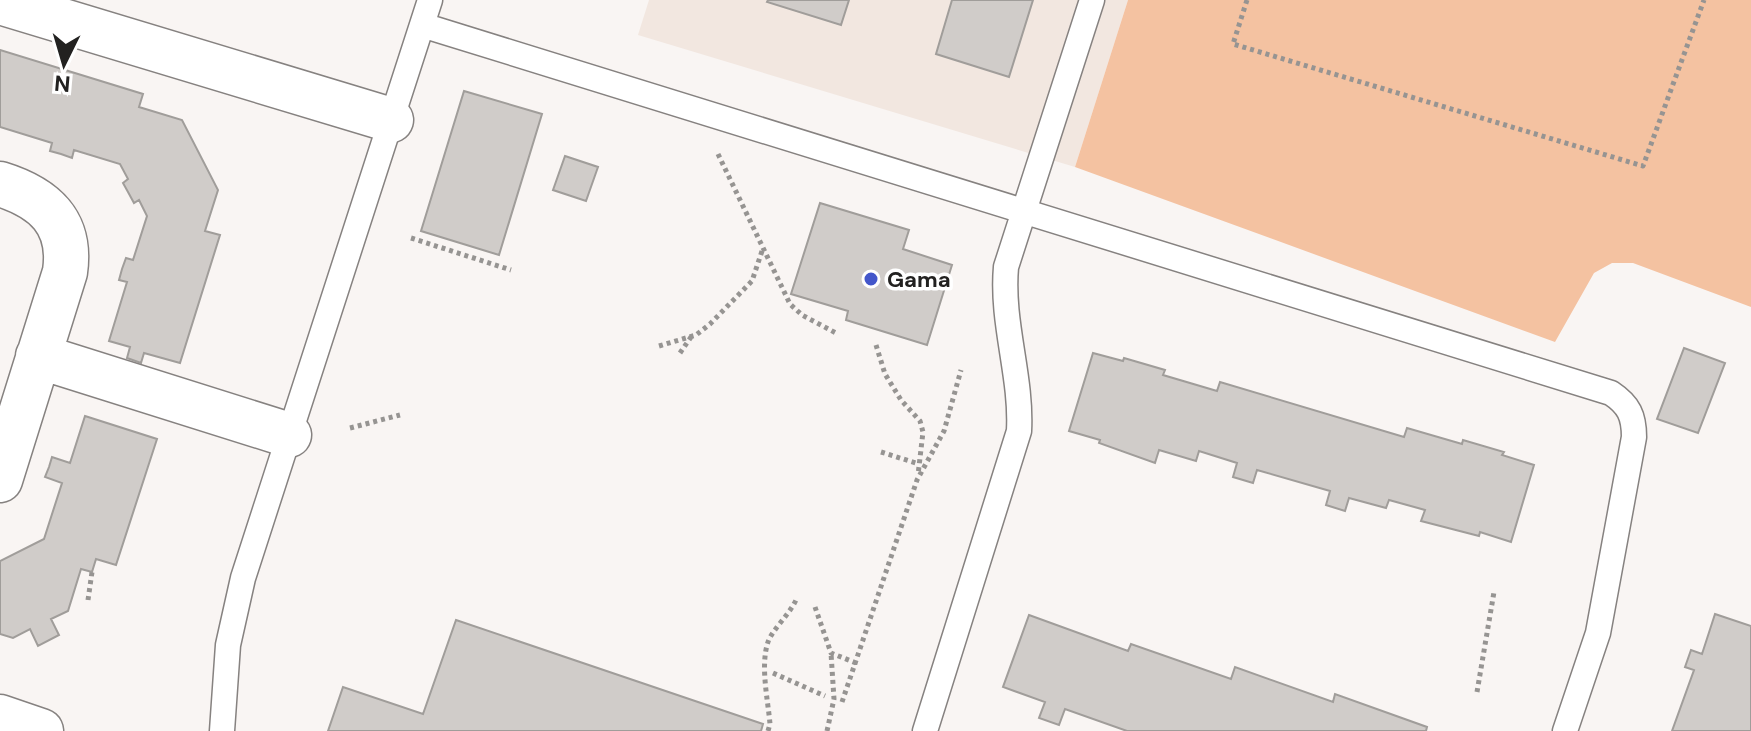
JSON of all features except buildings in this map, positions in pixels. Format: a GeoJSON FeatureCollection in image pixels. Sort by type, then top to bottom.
{"type":"FeatureCollection","features":[{"type":"Feature","properties":{"kind":"street"},"geometry":{"type":"LineString","coordinates":[[0,2],[391,120]]}},
{"type":"Feature","properties":{"kind":"street"},"geometry":{"type":"LineString","coordinates":[[0,184],[23,192],[44,206],[65,237],[67,256],[65,272],[0,480]]}},
{"type":"Feature","properties":{"kind":"street"},"geometry":{"type":"LineString","coordinates":[[38,356],[289,435]]}},
{"type":"Feature","properties":{"kind":"street"},"geometry":{"type":"LineString","coordinates":[[0,717],[41,731]]}},
{"type":"Feature","properties":{"kind":"lane"},"geometry":{"type":"LineString","coordinates":[[222,731],[233,613],[430,0]]}},
{"type":"Feature","properties":{"kind":"lane"},"geometry":{"type":"LineString","coordinates":[[925,731],[1019,431],[1021,409],[1003,294],[1006,267],[1092,0]]}},
{"type":"Feature","properties":{"kind":"lane"},"geometry":{"type":"LineString","coordinates":[[422,25],[1596,386],[1622,400],[1634,421],[1634,437],[1598,633],[1565,731]]}},
{"type":"Feature","properties":{"kind":"path"},"geometry":{"type":"LineString","coordinates":[[1247,0],[1233,44],[1643,166],[1704,0]]}},
{"type":"Feature","properties":{"kind":"path"},"geometry":{"type":"LineString","coordinates":[[697,110],[790,304],[802,315],[836,333]]}},
{"type":"Feature","properties":{"kind":"path"},"geometry":{"type":"LineString","coordinates":[[411,238],[511,270]]}},
{"type":"Feature","properties":{"kind":"path"},"geometry":{"type":"LineString","coordinates":[[659,346],[692,336],[710,324],[752,281],[763,247]]}},
{"type":"Feature","properties":{"kind":"path"},"geometry":{"type":"LineString","coordinates":[[680,353],[692,336]]}},
{"type":"Feature","properties":{"kind":"path"},"geometry":{"type":"LineString","coordinates":[[876,345],[885,374],[901,400],[920,421],[923,432],[917,480]]}},
{"type":"Feature","properties":{"kind":"path"},"geometry":{"type":"LineString","coordinates":[[842,702],[917,480],[944,431],[961,370]]}},
{"type":"Feature","properties":{"kind":"path"},"geometry":{"type":"LineString","coordinates":[[350,428],[400,415]]}},
{"type":"Feature","properties":{"kind":"path"},"geometry":{"type":"LineString","coordinates":[[881,452],[919,464]]}},
{"type":"Feature","properties":{"kind":"path"},"geometry":{"type":"LineString","coordinates":[[88,600],[92,572]]}},
{"type":"Feature","properties":{"kind":"path"},"geometry":{"type":"LineString","coordinates":[[1477,692],[1494,592]]}},
{"type":"Feature","properties":{"kind":"path"},"geometry":{"type":"LineString","coordinates":[[768,731],[768,640],[788,616],[796,600]]}},
{"type":"Feature","properties":{"kind":"path"},"geometry":{"type":"LineString","coordinates":[[815,607],[831,653],[834,699],[827,731]]}},
{"type":"Feature","properties":{"kind":"path"},"geometry":{"type":"LineString","coordinates":[[831,653],[856,663]]}},
{"type":"Feature","properties":{"kind":"path"},"geometry":{"type":"LineString","coordinates":[[773,673],[825,696]]}},
{"type":"Feature","properties":{"kind":"shaded area"},"geometry":{"type":"Polygon","coordinates":[[[649,0],[1128,0],[1075,167],[638,35],[649,0]]]}},
{"type":"Feature","properties":{"kind":"shaded area"},"geometry":{"type":"Polygon","coordinates":[[[1128,0],[1751,0],[1751,307],[1633,263],[1612,263],[1594,273],[1555,342],[1075,167],[1128,0]]]}},
{"type":"Feature","properties":{"kind":"place","name":"Gama"},"geometry":{"type":"Point","coordinates":[871,279]}}]}
